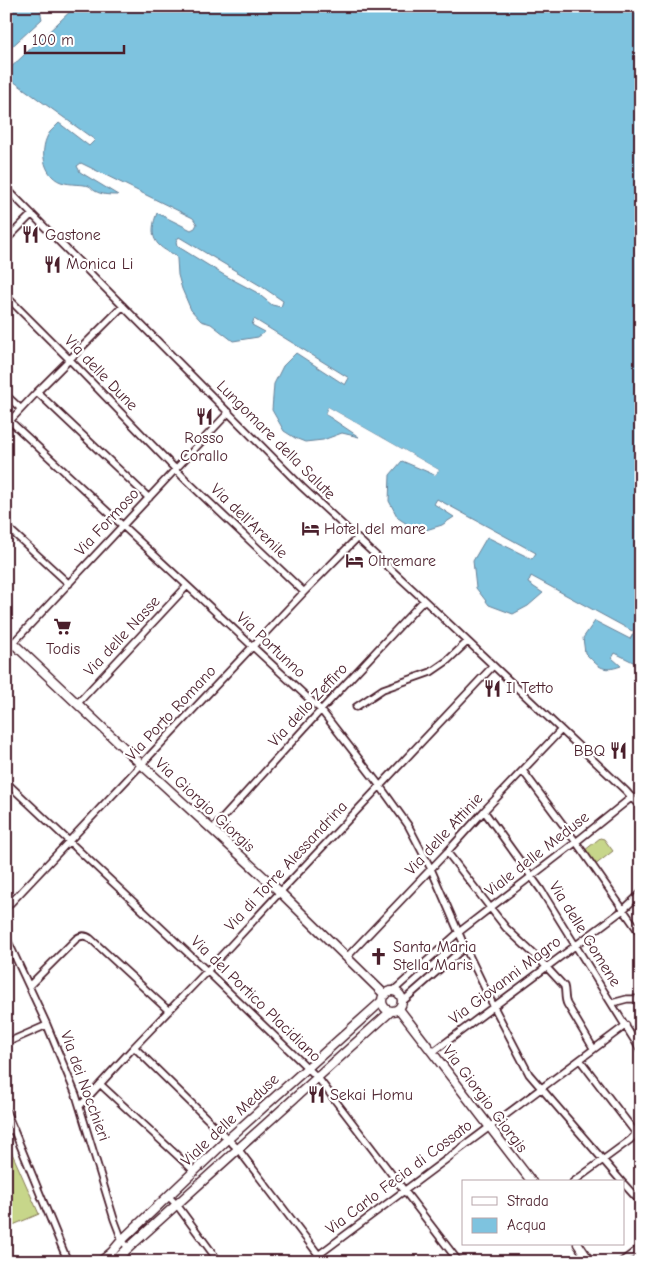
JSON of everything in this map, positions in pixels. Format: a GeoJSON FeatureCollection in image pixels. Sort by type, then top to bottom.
{"type":"FeatureCollection","features":[{"type":"Feature","properties":{"kind":"street","name":"Lungomare della Salute"},"geometry":{"type":"LineString","coordinates":[[6,188],[302,487],[424,600],[632,797],[641,808]]}},
{"type":"Feature","properties":{"kind":"street"},"geometry":{"type":"LineString","coordinates":[[6,240],[32,214]]}},
{"type":"Feature","properties":{"kind":"street","name":"Via delle Dune"},"geometry":{"type":"LineString","coordinates":[[6,296],[175,469]]}},
{"type":"Feature","properties":{"kind":"street"},"geometry":{"type":"LineString","coordinates":[[8,423],[123,306]]}},
{"type":"Feature","properties":{"kind":"street"},"geometry":{"type":"LineString","coordinates":[[37,392],[149,498]]}},
{"type":"Feature","properties":{"kind":"street"},"geometry":{"type":"LineString","coordinates":[[6,395],[20,409]]}},
{"type":"Feature","properties":{"kind":"street","name":"Via Formoso"},"geometry":{"type":"LineString","coordinates":[[6,651],[229,412]]}},
{"type":"Feature","properties":{"kind":"street","name":"Via Portunno"},"geometry":{"type":"LineString","coordinates":[[8,423],[122,525],[321,710],[408,825],[431,869],[494,1007],[527,1071],[621,1180]]}},
{"type":"Feature","properties":{"kind":"street","name":"Via dell'Arenile"},"geometry":{"type":"LineString","coordinates":[[175,469],[304,592]]}},
{"type":"Feature","properties":{"kind":"street"},"geometry":{"type":"LineString","coordinates":[[6,526],[69,584]]}},
{"type":"Feature","properties":{"kind":"street","name":"Via Porto Romano"},"geometry":{"type":"LineString","coordinates":[[6,908],[356,538]]}},
{"type":"Feature","properties":{"kind":"street","name":"Via delle Nasse"},"geometry":{"type":"LineString","coordinates":[[77,704],[187,586]]}},
{"type":"Feature","properties":{"kind":"street","name":"Via dello Zeffiro"},"geometry":{"type":"LineString","coordinates":[[212,830],[424,600]]}},
{"type":"Feature","properties":{"kind":"street","name":"Via Giorgio Giorgis"},"geometry":{"type":"LineString","coordinates":[[6,636],[280,892],[386,996]]}},
{"type":"Feature","properties":{"kind":"street"},"geometry":{"type":"LineString","coordinates":[[356,707],[383,689],[431,672],[447,661],[467,642]]}},
{"type":"Feature","properties":{"kind":"street","name":"Via di Torre Alessandrina"},"geometry":{"type":"LineString","coordinates":[[80,1106],[493,666]]}},
{"type":"Feature","properties":{"kind":"street","name":"Via delle Attinie"},"geometry":{"type":"LineString","coordinates":[[347,957],[561,730]]}},
{"type":"Feature","properties":{"kind":"street"},"geometry":{"type":"LineString","coordinates":[[523,771],[576,842],[641,935]]}},
{"type":"Feature","properties":{"kind":"street","name":"Via del Portico Placidiano"},"geometry":{"type":"LineString","coordinates":[[6,782],[207,970],[318,1078],[459,1262]]}},
{"type":"Feature","properties":{"kind":"street","name":"Viale delle Meduse"},"geometry":{"type":"LineString","coordinates":[[100,1262],[228,1139],[459,932],[632,797]]}},
{"type":"Feature","properties":{"kind":"street","name":"Via delle Gomene"},"geometry":{"type":"LineString","coordinates":[[484,811],[532,876],[641,1051]]}},
{"type":"Feature","properties":{"kind":"street"},"geometry":{"type":"LineString","coordinates":[[447,852],[511,934],[532,952],[564,986],[567,1004],[592,1046]]}},
{"type":"Feature","properties":{"kind":"street","name":"Via Giovanni Magro"},"geometry":{"type":"LineString","coordinates":[[432,1052],[623,910],[641,893]]}},
{"type":"Feature","properties":{"kind":"street"},"geometry":{"type":"LineString","coordinates":[[29,986],[76,939],[84,936],[90,939],[169,1011]]}},
{"type":"Feature","properties":{"kind":"street","name":"Via dei Nocchieri"},"geometry":{"type":"LineString","coordinates":[[6,937],[47,1025],[80,1106],[113,1216],[122,1240],[128,1248]]}},
{"type":"Feature","properties":{"kind":"street","name":"Viale delle Meduse"},"geometry":{"type":"LineString","coordinates":[[113,1262],[465,947]]}},
{"type":"Feature","properties":{"kind":"street"},"geometry":{"type":"LineString","coordinates":[[396,992],[399,995],[397,1007],[388,1010],[384,1007],[386,996],[396,992]]}},
{"type":"Feature","properties":{"kind":"street"},"geometry":{"type":"LineString","coordinates":[[612,1003],[627,999],[641,999]]}},
{"type":"Feature","properties":{"kind":"street","name":"Via Giorgio Giorgis"},"geometry":{"type":"LineString","coordinates":[[397,1007],[530,1180]]}},
{"type":"Feature","properties":{"kind":"street"},"geometry":{"type":"LineString","coordinates":[[6,1043],[47,1025]]}},
{"type":"Feature","properties":{"kind":"street","name":"Via Carlo Fecia di Cossato"},"geometry":{"type":"LineString","coordinates":[[310,1262],[626,1025]]}},
{"type":"Feature","properties":{"kind":"street"},"geometry":{"type":"LineString","coordinates":[[134,1047],[238,1149],[324,1262]]}},
{"type":"Feature","properties":{"kind":"street"},"geometry":{"type":"LineString","coordinates":[[577,1180],[630,1140],[638,1130],[580,1060]]}},
{"type":"Feature","properties":{"kind":"street"},"geometry":{"type":"LineString","coordinates":[[100,1084],[194,1171]]}},
{"type":"Feature","properties":{"kind":"street"},"geometry":{"type":"LineString","coordinates":[[6,1111],[68,1262]]}},
{"type":"Feature","properties":{"kind":"street"},"geometry":{"type":"LineString","coordinates":[[6,1132],[14,1129]]}},
{"type":"Feature","properties":{"kind":"street","name":"Via Portunno"},"geometry":{"type":"LineString","coordinates":[[624,1183],[641,1203]]}},
{"type":"Feature","properties":{"kind":"street"},"geometry":{"type":"LineString","coordinates":[[168,1196],[219,1262]]}},
{"type":"Feature","properties":{"kind":"street"},"geometry":{"type":"LineString","coordinates":[[579,1246],[590,1262]]}},
{"type":"Feature","properties":{"kind":"street"},"geometry":{"type":"LineString","coordinates":[[621,1262],[641,1247]]}},
{"type":"Feature","properties":{"kind":"green space"},"geometry":{"type":"Polygon","coordinates":[[[600,838],[604,839],[613,851],[594,866],[584,851],[600,838]]]}},
{"type":"Feature","properties":{"kind":"green space"},"geometry":{"type":"Polygon","coordinates":[[[6,1142],[39,1214],[6,1228],[6,1142]]]}},
{"type":"Feature","properties":{"kind":"water"},"geometry":{"type":"Polygon","coordinates":[[[6,6],[41,6],[42,19],[6,52],[6,6]]]}},
{"type":"Feature","properties":{"kind":"water"},"geometry":{"type":"Polygon","coordinates":[[[76,6],[641,6],[641,666],[615,653],[612,658],[621,666],[609,669],[597,665],[585,653],[583,638],[595,621],[630,639],[634,632],[531,576],[528,583],[543,593],[528,606],[513,614],[489,605],[476,588],[473,561],[487,537],[532,559],[536,553],[437,499],[434,504],[454,517],[442,525],[426,530],[413,528],[398,518],[389,501],[390,475],[402,461],[435,475],[439,470],[328,407],[325,414],[359,437],[342,433],[323,440],[305,442],[284,431],[272,410],[274,384],[283,366],[296,353],[345,385],[349,378],[254,319],[252,325],[265,332],[258,337],[233,341],[211,324],[201,321],[191,310],[182,289],[178,275],[176,255],[162,248],[153,234],[157,213],[191,230],[197,224],[193,218],[81,163],[77,166],[80,172],[118,195],[100,193],[94,191],[89,186],[65,183],[55,178],[46,167],[44,145],[50,132],[59,123],[89,146],[95,140],[6,76],[6,72],[76,6]],[[179,237],[176,241],[177,246],[256,292],[272,305],[281,307],[283,301],[179,237]]]}},
{"type":"Feature","properties":{"kind":"pier"},"geometry":{"type":"Polygon","coordinates":[[[328,407],[439,470],[435,475],[416,464],[435,471],[329,411],[328,413],[348,426],[325,414],[328,407]]]}},
{"type":"Feature","properties":{"kind":"place","name":"Gastone"},"geometry":{"type":"Point","coordinates":[31,235]}},
{"type":"Feature","properties":{"kind":"place","name":"Monica Li"},"geometry":{"type":"Point","coordinates":[52,264]}},
{"type":"Feature","properties":{"kind":"place","name":"Rosso Corallo"},"geometry":{"type":"Point","coordinates":[204,417]}},
{"type":"Feature","properties":{"kind":"place","name":"Hotel del mare"},"geometry":{"type":"Point","coordinates":[310,529]}},
{"type":"Feature","properties":{"kind":"place","name":"Oltremare"},"geometry":{"type":"Point","coordinates":[354,561]}},
{"type":"Feature","properties":{"kind":"place","name":"Todis"},"geometry":{"type":"Point","coordinates":[63,627]}},
{"type":"Feature","properties":{"kind":"place","name":"Il Tetto"},"geometry":{"type":"Point","coordinates":[492,688]}},
{"type":"Feature","properties":{"kind":"place","name":"BBQ"},"geometry":{"type":"Point","coordinates":[619,751]}},
{"type":"Feature","properties":{"kind":"place","name":"Santa Maria Stella Maris"},"geometry":{"type":"Point","coordinates":[379,956]}},
{"type":"Feature","properties":{"kind":"place","name":"Sekai Homu"},"geometry":{"type":"Point","coordinates":[316,1095]}}]}
